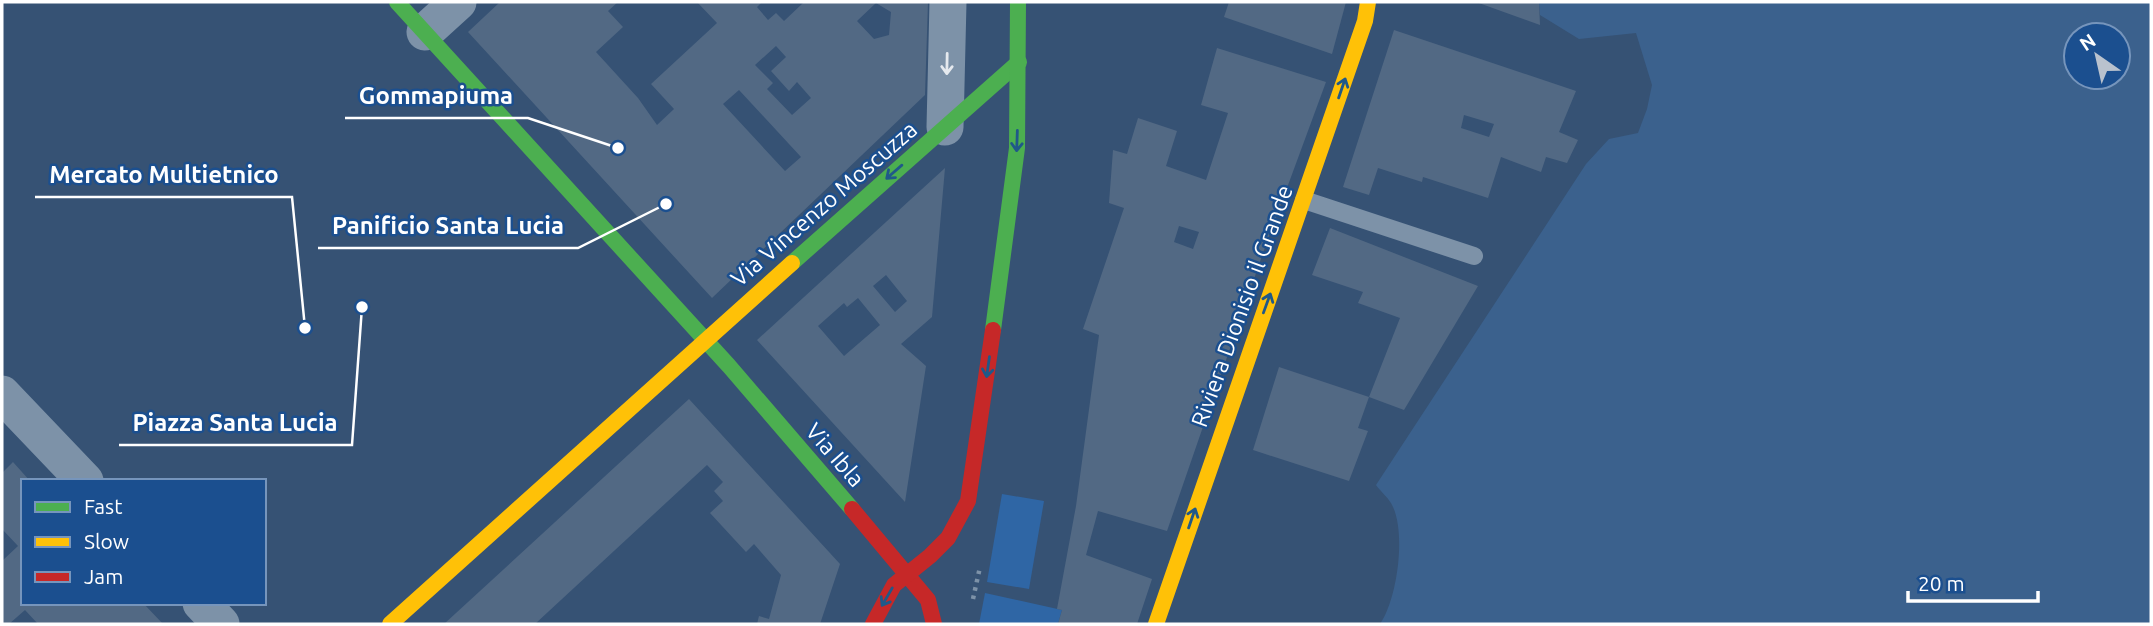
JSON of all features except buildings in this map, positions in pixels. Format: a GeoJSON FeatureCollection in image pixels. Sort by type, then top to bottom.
{"type":"FeatureCollection","features":[{"type":"Feature","properties":{"kind":"street","name":"Via Ibla"},"geometry":{"type":"LineString","coordinates":[[397,2],[729,366],[907,573],[928,600],[934,624]]}},
{"type":"Feature","properties":{"kind":"street"},"geometry":{"type":"LineString","coordinates":[[945,127],[948,2]]}},
{"type":"Feature","properties":{"kind":"street"},"geometry":{"type":"LineString","coordinates":[[873,624],[894,585],[948,538],[968,501],[1017,148],[1018,2]]}},
{"type":"Feature","properties":{"kind":"street","name":"Riviera Dionisio il Grande"},"geometry":{"type":"LineString","coordinates":[[1156,624],[1365,21],[1367,2]]}},
{"type":"Feature","properties":{"kind":"street"},"geometry":{"type":"LineString","coordinates":[[425,32],[454,5]]}},
{"type":"Feature","properties":{"kind":"street","name":"Via Vincenzo Moscuzza"},"geometry":{"type":"LineString","coordinates":[[390,624],[1019,62]]}},
{"type":"Feature","properties":{"kind":"street"},"geometry":{"type":"LineString","coordinates":[[5,405],[83,479]]}},
{"type":"Feature","properties":{"kind":"street"},"geometry":{"type":"LineString","coordinates":[[203,605],[221,624]]}},
{"type":"Feature","properties":{"kind":"lane"},"geometry":{"type":"LineString","coordinates":[[1304,200],[1474,256]]}},
{"type":"Feature","properties":{"kind":"shaded area"},"geometry":{"type":"Polygon","coordinates":[[[1539,2],[2151,2],[2151,624],[1380,624],[1395,584],[1399,534],[1393,507],[1376,485],[1586,164],[1609,139],[1638,133],[1647,109],[1652,85],[1636,33],[1579,39],[1540,15],[1539,2]]]}},
{"type":"Feature","properties":{"kind":"shaded area"},"geometry":{"type":"Polygon","coordinates":[[[1002,494],[1044,501],[1029,589],[987,582],[1002,494]]]}},
{"type":"Feature","properties":{"kind":"shaded area"},"geometry":{"type":"Polygon","coordinates":[[[985,593],[1062,610],[1058,624],[979,624],[985,593]]]}},
{"type":"Feature","properties":{"kind":"traffic: fast"},"geometry":{"type":"LineString","coordinates":[[397,2],[729,366],[852,509]]}},
{"type":"Feature","properties":{"kind":"traffic: fast"},"geometry":{"type":"LineString","coordinates":[[993,330],[1017,148],[1018,2]]}},
{"type":"Feature","properties":{"kind":"traffic: fast"},"geometry":{"type":"LineString","coordinates":[[792,263],[1019,62]]}},
{"type":"Feature","properties":{"kind":"traffic: slow"},"geometry":{"type":"LineString","coordinates":[[1156,624],[1365,21],[1368,2]]}},
{"type":"Feature","properties":{"kind":"traffic: slow"},"geometry":{"type":"LineString","coordinates":[[390,624],[792,263]]}},
{"type":"Feature","properties":{"kind":"traffic: jam"},"geometry":{"type":"LineString","coordinates":[[873,624],[894,585],[948,538],[968,501],[993,330]]}},
{"type":"Feature","properties":{"kind":"traffic: jam"},"geometry":{"type":"LineString","coordinates":[[852,509],[928,600],[934,624]]}},
{"type":"Feature","properties":{"kind":"place","name":"Gommapiuma"},"geometry":{"type":"Point","coordinates":[618,148]}},
{"type":"Feature","properties":{"kind":"place","name":"Panificio Santa Lucia"},"geometry":{"type":"Point","coordinates":[666,204]}},
{"type":"Feature","properties":{"kind":"place","name":"Piazza Santa Lucia"},"geometry":{"type":"Point","coordinates":[362,307]}},
{"type":"Feature","properties":{"kind":"place","name":"Mercato Multietnico"},"geometry":{"type":"Point","coordinates":[305,328]}}]}
